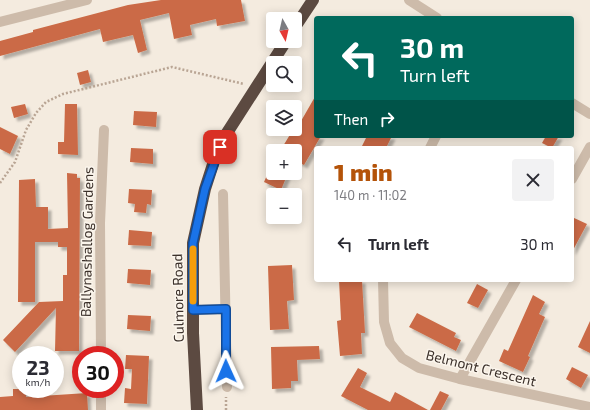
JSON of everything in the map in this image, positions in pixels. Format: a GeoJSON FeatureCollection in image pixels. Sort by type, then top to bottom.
{"type":"FeatureCollection","features":[{"type":"Feature","properties":{"kind":"highway"},"geometry":{"type":"LineString","coordinates":[[302,16],[313,0]]}},
{"type":"Feature","properties":{"kind":"highway","name":"Culmore Road"},"geometry":{"type":"LineString","coordinates":[[197,410],[193,310],[193,243],[205,189],[215,158],[225,136],[281,48]]}},
{"type":"Feature","properties":{"kind":"street"},"geometry":{"type":"LineString","coordinates":[[0,22],[54,4],[87,0]]}},
{"type":"Feature","properties":{"kind":"street"},"geometry":{"type":"LineString","coordinates":[[409,0],[434,16]]}},
{"type":"Feature","properties":{"kind":"street"},"geometry":{"type":"LineString","coordinates":[[574,104],[590,114]]}},
{"type":"Feature","properties":{"kind":"street","name":"Ballynashallog Gardens"},"geometry":{"type":"LineString","coordinates":[[101,346],[100,222],[104,130]]}},
{"type":"Feature","properties":{"kind":"street"},"geometry":{"type":"LineString","coordinates":[[574,175],[590,147]]}},
{"type":"Feature","properties":{"kind":"street"},"geometry":{"type":"LineString","coordinates":[[223,194],[227,387]]}},
{"type":"Feature","properties":{"kind":"street","name":"Belmont Crescent"},"geometry":{"type":"LineString","coordinates":[[383,282],[384,322],[390,343],[402,358],[419,368],[460,379],[590,407]]}},
{"type":"Feature","properties":{"kind":"street"},"geometry":{"type":"LineString","coordinates":[[460,379],[515,282]]}},
{"type":"Feature","properties":{"kind":"street"},"geometry":{"type":"LineString","coordinates":[[193,310],[226,309]]}},
{"type":"Feature","properties":{"kind":"street"},"geometry":{"type":"LineString","coordinates":[[101,398],[101,410]]}},
{"type":"Feature","properties":{"kind":"path"},"geometry":{"type":"LineString","coordinates":[[0,183],[15,162],[26,130],[36,113],[46,102],[63,94],[172,67],[256,87]]}},
{"type":"Feature","properties":{"kind":"building"},"geometry":{"type":"Polygon","coordinates":[[[161,0],[241,0],[245,21],[217,26],[216,19],[190,25],[192,35],[174,39],[169,13],[140,20],[147,50],[138,53],[133,35],[103,42],[100,29],[0,56],[0,41],[33,32],[33,30],[128,5],[161,0]]]}},
{"type":"Feature","properties":{"kind":"building"},"geometry":{"type":"Polygon","coordinates":[[[88,70],[91,82],[80,85],[77,73],[88,70]]]}},
{"type":"Feature","properties":{"kind":"building"},"geometry":{"type":"Polygon","coordinates":[[[314,98],[314,138],[320,138],[304,165],[302,164],[302,144],[284,144],[289,136],[302,136],[302,119],[314,98]]]}},
{"type":"Feature","properties":{"kind":"building"},"geometry":{"type":"Polygon","coordinates":[[[25,104],[28,114],[14,118],[11,107],[25,104]]]}},
{"type":"Feature","properties":{"kind":"building"},"geometry":{"type":"Polygon","coordinates":[[[65,104],[77,104],[78,155],[58,154],[58,142],[64,142],[65,104]]]}},
{"type":"Feature","properties":{"kind":"building"},"geometry":{"type":"Polygon","coordinates":[[[134,111],[157,112],[156,127],[133,125],[134,111]]]}},
{"type":"Feature","properties":{"kind":"building"},"geometry":{"type":"Polygon","coordinates":[[[0,127],[18,136],[10,154],[0,149],[0,127]]]}},
{"type":"Feature","properties":{"kind":"building"},"geometry":{"type":"Polygon","coordinates":[[[366,138],[391,138],[387,146],[362,146],[366,138]]]}},
{"type":"Feature","properties":{"kind":"building"},"geometry":{"type":"Polygon","coordinates":[[[545,138],[558,138],[553,146],[548,146],[542,143],[545,138]]]}},
{"type":"Feature","properties":{"kind":"building"},"geometry":{"type":"Polygon","coordinates":[[[131,148],[153,149],[153,164],[130,162],[131,148]]]}},
{"type":"Feature","properties":{"kind":"building"},"geometry":{"type":"Polygon","coordinates":[[[67,173],[77,174],[77,178],[80,178],[79,346],[72,346],[72,351],[64,351],[64,346],[55,346],[56,308],[21,346],[12,346],[12,349],[3,340],[39,302],[63,301],[63,275],[67,275],[67,247],[58,247],[58,242],[35,242],[35,302],[18,302],[19,180],[35,179],[36,207],[48,207],[48,229],[68,228],[67,173]]]}},
{"type":"Feature","properties":{"kind":"building"},"geometry":{"type":"Polygon","coordinates":[[[266,178],[266,180],[285,180],[282,188],[277,188],[264,182],[266,178]]]}},
{"type":"Feature","properties":{"kind":"building"},"geometry":{"type":"Polygon","coordinates":[[[129,189],[152,190],[151,205],[147,204],[146,213],[134,212],[135,204],[128,203],[129,189]]]}},
{"type":"Feature","properties":{"kind":"building"},"geometry":{"type":"Polygon","coordinates":[[[574,218],[587,224],[574,248],[574,218]]]}},
{"type":"Feature","properties":{"kind":"building"},"geometry":{"type":"Polygon","coordinates":[[[129,230],[152,232],[151,246],[128,245],[129,230]]]}},
{"type":"Feature","properties":{"kind":"building"},"geometry":{"type":"Polygon","coordinates":[[[292,265],[294,300],[287,301],[289,329],[270,330],[268,266],[292,265]]]}},
{"type":"Feature","properties":{"kind":"building"},"geometry":{"type":"Polygon","coordinates":[[[128,269],[151,270],[150,285],[127,283],[128,269]]]}},
{"type":"Feature","properties":{"kind":"building"},"geometry":{"type":"Polygon","coordinates":[[[339,282],[362,282],[365,333],[361,333],[362,354],[340,356],[337,321],[341,320],[339,282]]]}},
{"type":"Feature","properties":{"kind":"building"},"geometry":{"type":"Polygon","coordinates":[[[477,284],[488,290],[478,308],[467,303],[477,284]]]}},
{"type":"Feature","properties":{"kind":"building"},"geometry":{"type":"Polygon","coordinates":[[[533,295],[545,302],[539,314],[545,317],[528,356],[530,357],[523,372],[499,361],[504,349],[508,351],[533,295]]]}},
{"type":"Feature","properties":{"kind":"building"},"geometry":{"type":"Polygon","coordinates":[[[417,313],[456,333],[454,337],[461,340],[456,351],[409,327],[417,313]]]}},
{"type":"Feature","properties":{"kind":"building"},"geometry":{"type":"Polygon","coordinates":[[[128,315],[151,316],[150,331],[127,329],[128,315]]]}},
{"type":"Feature","properties":{"kind":"building"},"geometry":{"type":"Polygon","coordinates":[[[590,321],[590,353],[578,347],[590,321]]]}},
{"type":"Feature","properties":{"kind":"building"},"geometry":{"type":"Polygon","coordinates":[[[319,346],[320,359],[297,360],[298,381],[291,381],[291,388],[272,389],[271,347],[319,346]]]}},
{"type":"Feature","properties":{"kind":"building"},"geometry":{"type":"Polygon","coordinates":[[[126,355],[149,356],[147,404],[124,403],[125,388],[131,389],[132,369],[125,369],[126,355]]]}},
{"type":"Feature","properties":{"kind":"building"},"geometry":{"type":"Polygon","coordinates":[[[572,367],[588,375],[581,388],[566,379],[572,367]]]}},
{"type":"Feature","properties":{"kind":"building"},"geometry":{"type":"Polygon","coordinates":[[[358,368],[367,373],[360,387],[390,402],[395,392],[428,410],[368,410],[341,396],[358,368]]]}},
{"type":"Feature","properties":{"kind":"building"},"geometry":{"type":"Polygon","coordinates":[[[440,391],[449,395],[441,410],[430,410],[440,391]]]}},
{"type":"Feature","properties":{"kind":"building"},"geometry":{"type":"Polygon","coordinates":[[[72,394],[72,398],[87,398],[88,410],[0,410],[0,397],[64,398],[64,395],[72,394]]]}},
{"type":"Feature","properties":{"kind":"slow traffic"},"geometry":{"type":"LineString","coordinates":[[193,249],[193,301]]}},
{"type":"Feature","properties":{"kind":"route"},"geometry":{"type":"LineString","coordinates":[[220,147],[205,189],[193,243],[193,310],[226,309],[226,371]]}}]}
